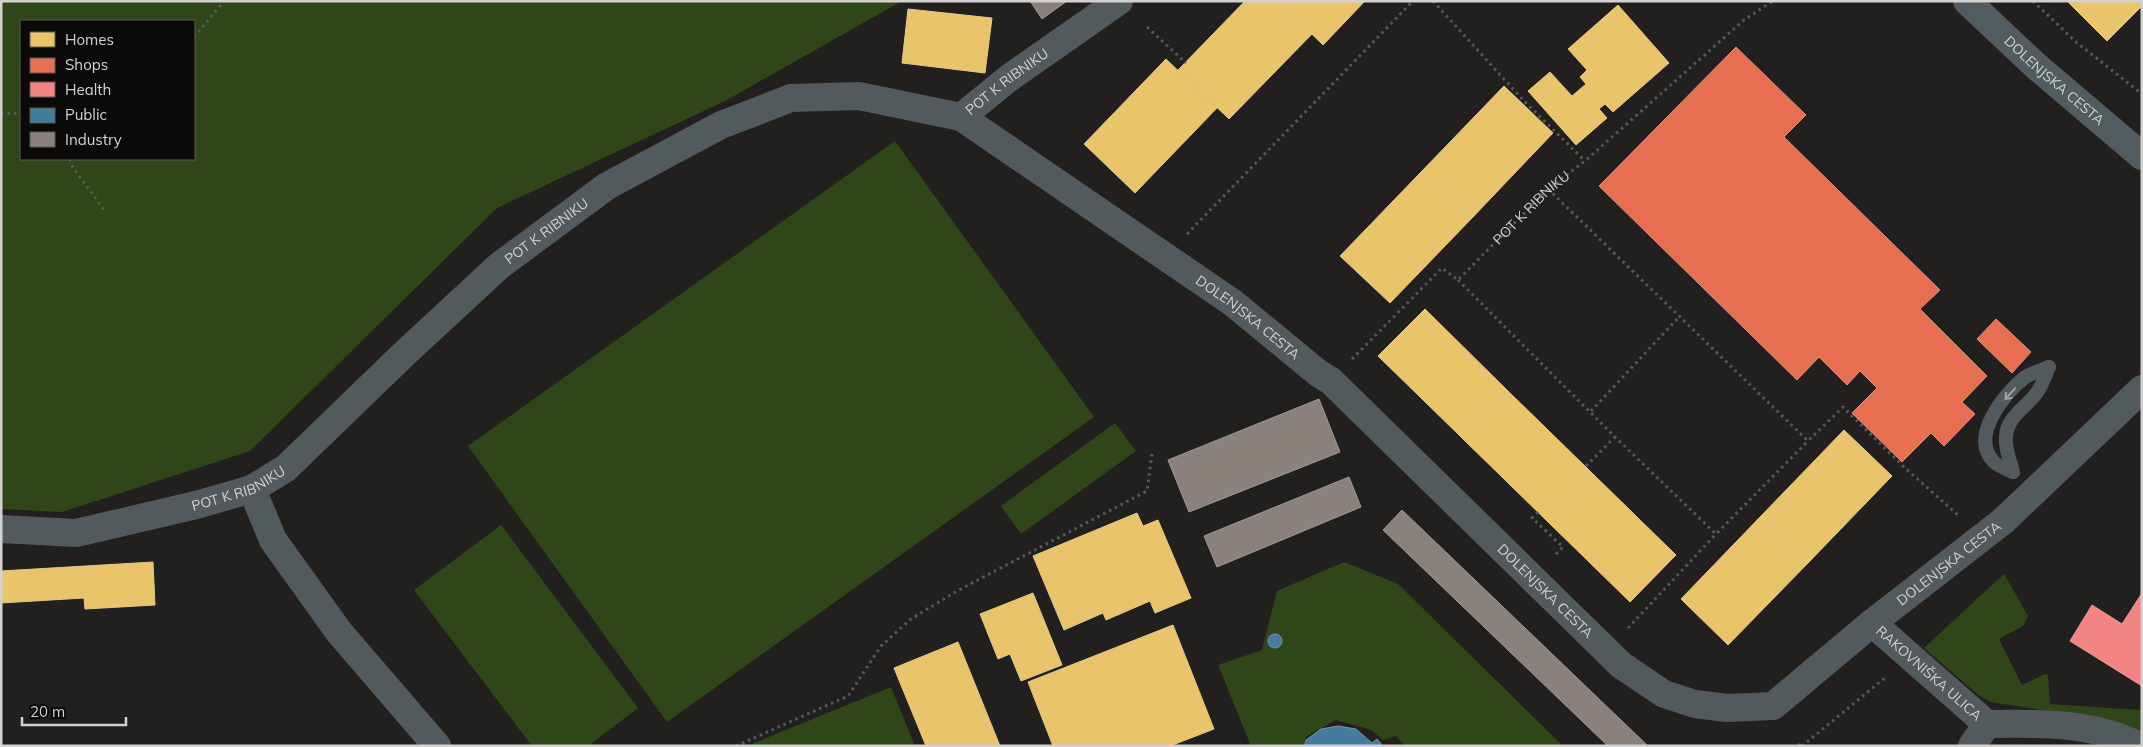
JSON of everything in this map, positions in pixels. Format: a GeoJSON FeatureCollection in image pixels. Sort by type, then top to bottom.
{"type":"FeatureCollection","features":[{"type":"Feature","properties":{"kind":"main road","name":"DOLENJSKA CESTA"},"geometry":{"type":"LineString","coordinates":[[1966,1],[2036,66],[2142,156]]}},
{"type":"Feature","properties":{"kind":"street","name":"POT K RIBNIKU"},"geometry":{"type":"LineString","coordinates":[[1,529],[76,533],[196,505],[252,488],[286,468],[404,354],[499,266],[607,186],[721,125],[791,98],[859,96],[962,117],[1009,78],[1119,1]]}},
{"type":"Feature","properties":{"kind":"street","name":"DOLENJSKA CESTA"},"geometry":{"type":"LineString","coordinates":[[962,117],[1234,303],[1318,373],[1331,381],[1621,665],[1664,694],[1695,704],[1727,708],[1773,706],[1872,623],[2002,521],[2142,389]]}},
{"type":"Feature","properties":{"kind":"street"},"geometry":{"type":"LineString","coordinates":[[252,488],[273,540],[333,624],[437,746]]}},
{"type":"Feature","properties":{"kind":"street","name":"RAKOVNIŠKA ULICA"},"geometry":{"type":"LineString","coordinates":[[1872,623],[1987,724],[2028,723],[2086,729],[2126,739],[2139,746]]}},
{"type":"Feature","properties":{"kind":"street","name":"RAKOVNIŠKA ULICA"},"geometry":{"type":"LineString","coordinates":[[1972,746],[1987,724]]}},
{"type":"Feature","properties":{"kind":"lane"},"geometry":{"type":"LineString","coordinates":[[2049,367],[2040,388],[2016,412],[2006,430],[2006,442],[2013,472],[1994,462],[1988,454],[1986,434],[1988,423],[2002,403],[2025,377],[2049,367]]}},
{"type":"Feature","properties":{"kind":"path"},"geometry":{"type":"LineString","coordinates":[[195,36],[224,1]]}},
{"type":"Feature","properties":{"kind":"path"},"geometry":{"type":"LineString","coordinates":[[1185,236],[1413,1]]}},
{"type":"Feature","properties":{"kind":"path"},"geometry":{"type":"LineString","coordinates":[[1433,1],[1524,101],[1585,161]]}},
{"type":"Feature","properties":{"kind":"path","name":"POT K RIBNIKU"},"geometry":{"type":"LineString","coordinates":[[1458,280],[1548,189],[1585,161],[1744,20],[1768,6],[1772,1]]}},
{"type":"Feature","properties":{"kind":"path"},"geometry":{"type":"LineString","coordinates":[[2033,1],[2076,42],[2142,94]]}},
{"type":"Feature","properties":{"kind":"path"},"geometry":{"type":"LineString","coordinates":[[1147,27],[1186,63]]}},
{"type":"Feature","properties":{"kind":"path"},"geometry":{"type":"LineString","coordinates":[[1,114],[20,113]]}},
{"type":"Feature","properties":{"kind":"path"},"geometry":{"type":"LineString","coordinates":[[70,160],[72,166],[104,210]]}},
{"type":"Feature","properties":{"kind":"path"},"geometry":{"type":"LineString","coordinates":[[1548,189],[1808,442]]}},
{"type":"Feature","properties":{"kind":"path"},"geometry":{"type":"LineString","coordinates":[[1331,381],[1442,268],[1458,280],[1615,437],[1716,534]]}},
{"type":"Feature","properties":{"kind":"path"},"geometry":{"type":"LineString","coordinates":[[1591,411],[1680,316]]}},
{"type":"Feature","properties":{"kind":"path"},"geometry":{"type":"LineString","coordinates":[[1621,665],[1622,635],[1716,534],[1843,407],[1904,467],[1958,515],[1966,511]]}},
{"type":"Feature","properties":{"kind":"path"},"geometry":{"type":"LineString","coordinates":[[1586,466],[1615,437]]}},
{"type":"Feature","properties":{"kind":"path"},"geometry":{"type":"LineString","coordinates":[[736,746],[848,696],[881,646],[911,619],[957,591],[1147,492],[1152,454]]}},
{"type":"Feature","properties":{"kind":"path"},"geometry":{"type":"LineString","coordinates":[[1538,512],[1532,518],[1563,547],[1553,557]]}},
{"type":"Feature","properties":{"kind":"path"},"geometry":{"type":"LineString","coordinates":[[1800,746],[1888,675]]}},
{"type":"Feature","properties":{"kind":"path"},"geometry":{"type":"LineString","coordinates":[[1800,746],[1801,740]]}},
{"type":"Feature","properties":{"kind":"green space"},"geometry":{"type":"Polygon","coordinates":[[[1,1],[902,1],[725,101],[497,208],[250,451],[62,512],[1,509],[1,1]]]}},
{"type":"Feature","properties":{"kind":"green space"},"geometry":{"type":"Polygon","coordinates":[[[895,141],[1094,417],[667,722],[468,446],[895,141]]]}},
{"type":"Feature","properties":{"kind":"green space"},"geometry":{"type":"Polygon","coordinates":[[[1115,423],[1136,451],[1021,534],[1001,506],[1115,423]]]}},
{"type":"Feature","properties":{"kind":"green space"},"geometry":{"type":"Polygon","coordinates":[[[501,525],[638,708],[588,746],[532,746],[414,590],[501,525]]]}},
{"type":"Feature","properties":{"kind":"green space"},"geometry":{"type":"Polygon","coordinates":[[[1344,562],[1398,584],[1563,746],[1405,746],[1396,736],[1383,740],[1371,730],[1336,720],[1307,736],[1302,746],[1251,746],[1218,665],[1262,650],[1277,591],[1344,562]]]}},
{"type":"Feature","properties":{"kind":"green space"},"geometry":{"type":"Polygon","coordinates":[[[2004,574],[2028,616],[2023,626],[1999,639],[2022,685],[2045,674],[2048,675],[2050,704],[2142,711],[2142,734],[2060,713],[1991,702],[1977,694],[1924,648],[2004,574]]]}},
{"type":"Feature","properties":{"kind":"green space"},"geometry":{"type":"Polygon","coordinates":[[[891,687],[915,746],[747,746],[891,687]]]}},
{"type":"Feature","properties":{"kind":"building: Homes"},"geometry":{"type":"Polygon","coordinates":[[[1245,1],[1278,1],[1312,34],[1229,119],[1178,70],[1245,1]]]}},
{"type":"Feature","properties":{"kind":"building: Homes"},"geometry":{"type":"Polygon","coordinates":[[[1278,1],[1365,1],[1323,45],[1278,1]]]}},
{"type":"Feature","properties":{"kind":"building: Homes"},"geometry":{"type":"Polygon","coordinates":[[[2067,1],[2101,1],[2084,18],[2067,1]]]}},
{"type":"Feature","properties":{"kind":"building: Homes"},"geometry":{"type":"Polygon","coordinates":[[[2101,1],[2142,1],[2142,6],[2107,41],[2084,18],[2101,1]]]}},
{"type":"Feature","properties":{"kind":"building: Homes"},"geometry":{"type":"Polygon","coordinates":[[[1618,5],[1669,63],[1613,112],[1605,104],[1599,109],[1607,118],[1576,145],[1528,91],[1550,72],[1572,96],[1586,84],[1580,77],[1587,70],[1568,49],[1618,5]]]}},
{"type":"Feature","properties":{"kind":"building: Homes"},"geometry":{"type":"Polygon","coordinates":[[[908,9],[992,18],[985,73],[902,63],[908,9]]]}},
{"type":"Feature","properties":{"kind":"building: Homes"},"geometry":{"type":"Polygon","coordinates":[[[1166,59],[1217,108],[1135,193],[1084,144],[1166,59]]]}},
{"type":"Feature","properties":{"kind":"building: Homes"},"geometry":{"type":"Polygon","coordinates":[[[1504,86],[1553,133],[1472,218],[1422,171],[1504,86]]]}},
{"type":"Feature","properties":{"kind":"building: Homes"},"geometry":{"type":"Polygon","coordinates":[[[1422,171],[1472,218],[1390,303],[1340,256],[1422,171]]]}},
{"type":"Feature","properties":{"kind":"building: Homes"},"geometry":{"type":"Polygon","coordinates":[[[1425,309],[1508,391],[1462,438],[1378,356],[1425,309]]]}},
{"type":"Feature","properties":{"kind":"building: Homes"},"geometry":{"type":"Polygon","coordinates":[[[1508,391],[1592,473],[1546,520],[1462,438],[1508,391]]]}},
{"type":"Feature","properties":{"kind":"building: Homes"},"geometry":{"type":"Polygon","coordinates":[[[1844,430],[1892,476],[1809,562],[1761,516],[1844,430]]]}},
{"type":"Feature","properties":{"kind":"building: Homes"},"geometry":{"type":"Polygon","coordinates":[[[1592,473],[1676,555],[1630,602],[1546,520],[1592,473]]]}},
{"type":"Feature","properties":{"kind":"building: Homes"},"geometry":{"type":"Polygon","coordinates":[[[1137,513],[1143,526],[1158,520],[1191,598],[1155,613],[1150,601],[1106,620],[1103,613],[1064,630],[1033,556],[1137,513]]]}},
{"type":"Feature","properties":{"kind":"building: Homes"},"geometry":{"type":"Polygon","coordinates":[[[1761,516],[1809,562],[1728,645],[1681,599],[1761,516]]]}},
{"type":"Feature","properties":{"kind":"building: Homes"},"geometry":{"type":"Polygon","coordinates":[[[153,562],[155,605],[85,609],[84,598],[1,603],[1,571],[153,562]]]}},
{"type":"Feature","properties":{"kind":"building: Homes"},"geometry":{"type":"Polygon","coordinates":[[[1033,593],[1062,665],[1021,681],[1010,654],[998,659],[980,614],[1033,593]]]}},
{"type":"Feature","properties":{"kind":"building: Homes"},"geometry":{"type":"Polygon","coordinates":[[[1173,625],[1214,729],[1170,746],[1053,746],[1028,682],[1173,625]]]}},
{"type":"Feature","properties":{"kind":"building: Homes"},"geometry":{"type":"Polygon","coordinates":[[[958,642],[1000,746],[926,746],[894,668],[958,642]]]}},
{"type":"Feature","properties":{"kind":"building: Shops"},"geometry":{"type":"Polygon","coordinates":[[[1736,47],[1806,115],[1784,137],[1940,290],[1920,309],[1987,376],[1962,402],[1975,414],[1944,446],[1931,433],[1902,462],[1852,413],[1877,388],[1860,371],[1847,385],[1819,357],[1797,380],[1599,186],[1736,47]]]}},
{"type":"Feature","properties":{"kind":"building: Shops"},"geometry":{"type":"Polygon","coordinates":[[[1996,319],[2031,352],[2012,373],[1977,339],[1996,319]]]}},
{"type":"Feature","properties":{"kind":"building: Health"},"geometry":{"type":"Polygon","coordinates":[[[2142,593],[2142,686],[2070,641],[2092,605],[2122,624],[2142,593]]]}},
{"type":"Feature","properties":{"kind":"building: Public"},"geometry":{"type":"Polygon","coordinates":[[[1275,634],[1280,636],[1282,641],[1280,646],[1275,648],[1270,646],[1268,641],[1270,636],[1275,634]]]}},
{"type":"Feature","properties":{"kind":"building: Public"},"geometry":{"type":"Polygon","coordinates":[[[1338,726],[1356,729],[1372,743],[1377,739],[1383,746],[1304,746],[1306,740],[1321,729],[1338,726]]]}},
{"type":"Feature","properties":{"kind":"building: Industry"},"geometry":{"type":"Polygon","coordinates":[[[1030,1],[1067,1],[1042,19],[1030,1]]]}},
{"type":"Feature","properties":{"kind":"building: Industry"},"geometry":{"type":"Polygon","coordinates":[[[1319,399],[1340,452],[1189,512],[1168,460],[1319,399]]]}},
{"type":"Feature","properties":{"kind":"building: Industry"},"geometry":{"type":"Polygon","coordinates":[[[1349,477],[1361,507],[1217,567],[1204,536],[1349,477]]]}},
{"type":"Feature","properties":{"kind":"building: Industry"},"geometry":{"type":"Polygon","coordinates":[[[1402,510],[1648,746],[1608,746],[1383,530],[1402,510]]]}}]}
